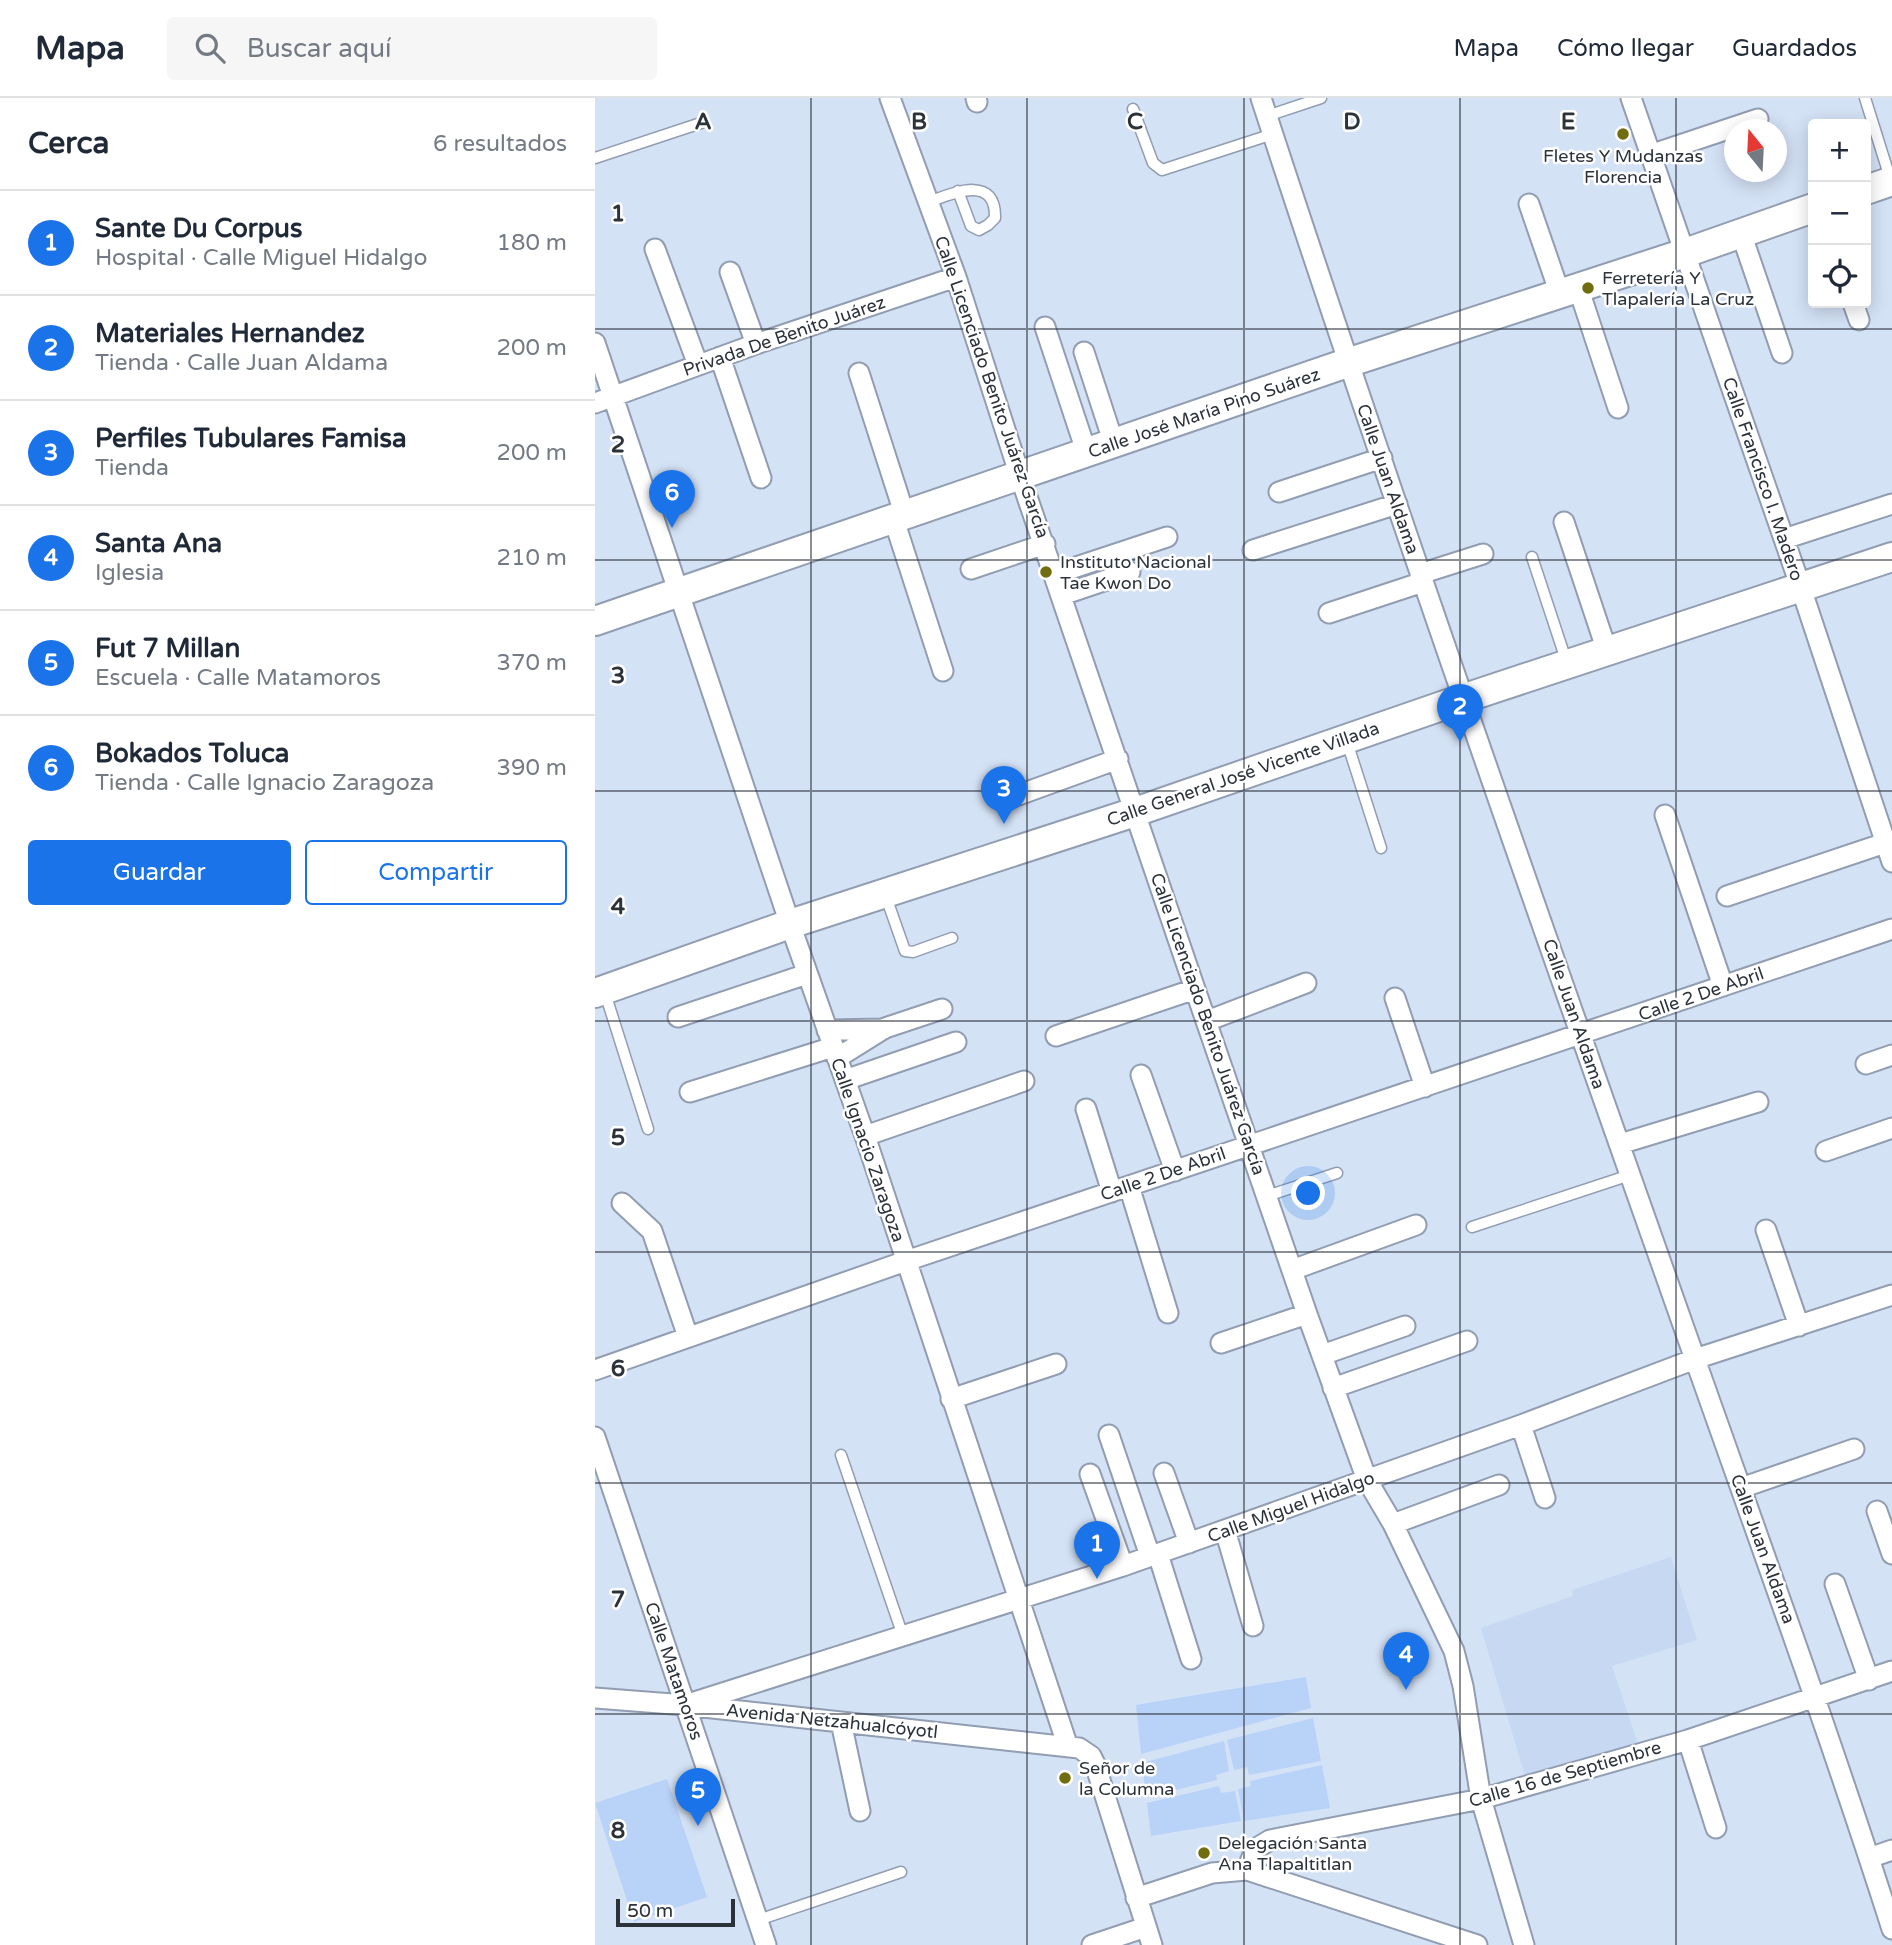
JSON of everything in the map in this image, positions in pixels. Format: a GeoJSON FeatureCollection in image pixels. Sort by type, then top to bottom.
{"type":"FeatureCollection","features":[{"type":"Feature","properties":{"kind":"main road","name":"Calle José María Pino Suárez"},"geometry":{"type":"LineString","coordinates":[[595,621],[1347,363],[1685,253],[1808,210]]}},
{"type":"Feature","properties":{"kind":"main road","name":"Calle General José Vicente Villada"},"geometry":{"type":"LineString","coordinates":[[600,991],[790,924],[1135,812],[1462,699],[1892,557]]}},
{"type":"Feature","properties":{"kind":"street","name":"Calle Licenciado Benito Juárez García"},"geometry":{"type":"LineString","coordinates":[[890,98],[955,277],[1020,476],[1333,1388],[1367,1480],[1393,1524],[1454,1651],[1481,1800],[1524,1945]]}},
{"type":"Feature","properties":{"kind":"street","name":"Calle Francisco I. Madero"},"geometry":{"type":"LineString","coordinates":[[1630,98],[1801,588],[1892,862]]}},
{"type":"Feature","properties":{"kind":"street","name":"Calle Juan Aldama"},"geometry":{"type":"LineString","coordinates":[[1267,116],[1347,363],[1382,458],[1462,699],[1816,1698],[1892,1929]]}},
{"type":"Feature","properties":{"kind":"street"},"geometry":{"type":"LineString","coordinates":[[1650,155],[1724,130]]}},
{"type":"Feature","properties":{"kind":"street"},"geometry":{"type":"LineString","coordinates":[[1529,204],[1569,290],[1618,408]]}},
{"type":"Feature","properties":{"kind":"street"},"geometry":{"type":"LineString","coordinates":[[1741,233],[1782,354]]}},
{"type":"Feature","properties":{"kind":"street"},"geometry":{"type":"LineString","coordinates":[[655,249],[698,365]]}},
{"type":"Feature","properties":{"kind":"street"},"geometry":{"type":"LineString","coordinates":[[730,272],[756,344]]}},
{"type":"Feature","properties":{"kind":"street","name":"Privada De Benito Juárez"},"geometry":{"type":"LineString","coordinates":[[604,399],[955,277]]}},
{"type":"Feature","properties":{"kind":"street"},"geometry":{"type":"LineString","coordinates":[[1045,327],[1087,454]]}},
{"type":"Feature","properties":{"kind":"street","name":"Calle Ignacio Zaragoza"},"geometry":{"type":"LineString","coordinates":[[595,342],[604,399],[678,591],[807,974],[865,1136],[1068,1747]]}},
{"type":"Feature","properties":{"kind":"street"},"geometry":{"type":"LineString","coordinates":[[1084,352],[1114,444]]}},
{"type":"Feature","properties":{"kind":"street"},"geometry":{"type":"LineString","coordinates":[[720,357],[761,478]]}},
{"type":"Feature","properties":{"kind":"street"},"geometry":{"type":"LineString","coordinates":[[859,373],[943,671]]}},
{"type":"Feature","properties":{"kind":"street"},"geometry":{"type":"LineString","coordinates":[[1279,492],[1382,458]]}},
{"type":"Feature","properties":{"kind":"street"},"geometry":{"type":"LineString","coordinates":[[1253,550],[1397,503]]}},
{"type":"Feature","properties":{"kind":"street"},"geometry":{"type":"LineString","coordinates":[[1784,539],[1892,504]]}},
{"type":"Feature","properties":{"kind":"street"},"geometry":{"type":"LineString","coordinates":[[1565,522],[1607,651]]}},
{"type":"Feature","properties":{"kind":"street"},"geometry":{"type":"LineString","coordinates":[[1055,574],[1167,537]]}},
{"type":"Feature","properties":{"kind":"street"},"geometry":{"type":"LineString","coordinates":[[971,569],[1045,544]]}},
{"type":"Feature","properties":{"kind":"street"},"geometry":{"type":"LineString","coordinates":[[1329,613],[1483,554]]}},
{"type":"Feature","properties":{"kind":"street"},"geometry":{"type":"LineString","coordinates":[[1062,595],[1130,572]]}},
{"type":"Feature","properties":{"kind":"street"},"geometry":{"type":"LineString","coordinates":[[1013,797],[1118,759]]}},
{"type":"Feature","properties":{"kind":"street"},"geometry":{"type":"LineString","coordinates":[[1665,815],[1723,986]]}},
{"type":"Feature","properties":{"kind":"street"},"geometry":{"type":"LineString","coordinates":[[1727,896],[1885,843]]}},
{"type":"Feature","properties":{"kind":"street","name":"Calle 2 De Abril"},"geometry":{"type":"LineString","coordinates":[[595,1370],[906,1261],[1892,929]]}},
{"type":"Feature","properties":{"kind":"street"},"geometry":{"type":"LineString","coordinates":[[678,1017],[807,974]]}},
{"type":"Feature","properties":{"kind":"street"},"geometry":{"type":"LineString","coordinates":[[1207,1021],[1306,983]]}},
{"type":"Feature","properties":{"kind":"street"},"geometry":{"type":"LineString","coordinates":[[1056,1035],[1195,989]]}},
{"type":"Feature","properties":{"kind":"street"},"geometry":{"type":"LineString","coordinates":[[1395,998],[1425,1087]]}},
{"type":"Feature","properties":{"kind":"street"},"geometry":{"type":"LineString","coordinates":[[690,1092],[942,1009]]}},
{"type":"Feature","properties":{"kind":"street"},"geometry":{"type":"LineString","coordinates":[[832,1045],[885,1028]]}},
{"type":"Feature","properties":{"kind":"street"},"geometry":{"type":"LineString","coordinates":[[845,1080],[957,1042]]}},
{"type":"Feature","properties":{"kind":"street"},"geometry":{"type":"LineString","coordinates":[[1866,1064],[1892,1055]]}},
{"type":"Feature","properties":{"kind":"street"},"geometry":{"type":"LineString","coordinates":[[1141,1074],[1175,1171]]}},
{"type":"Feature","properties":{"kind":"street"},"geometry":{"type":"LineString","coordinates":[[865,1136],[1024,1081]]}},
{"type":"Feature","properties":{"kind":"street"},"geometry":{"type":"LineString","coordinates":[[1620,1144],[1758,1102]]}},
{"type":"Feature","properties":{"kind":"street"},"geometry":{"type":"LineString","coordinates":[[1086,1109],[1168,1312]]}},
{"type":"Feature","properties":{"kind":"street"},"geometry":{"type":"LineString","coordinates":[[1826,1151],[1892,1128]]}},
{"type":"Feature","properties":{"kind":"street"},"geometry":{"type":"LineString","coordinates":[[622,1203],[652,1231],[688,1337]]}},
{"type":"Feature","properties":{"kind":"street"},"geometry":{"type":"LineString","coordinates":[[1292,1269],[1416,1225]]}},
{"type":"Feature","properties":{"kind":"street"},"geometry":{"type":"LineString","coordinates":[[1766,1230],[1799,1326]]}},
{"type":"Feature","properties":{"kind":"street","name":"Calle Miguel Hidalgo"},"geometry":{"type":"LineString","coordinates":[[685,1705],[1123,1566],[1521,1425],[1695,1360],[1892,1295]]}},
{"type":"Feature","properties":{"kind":"street"},"geometry":{"type":"LineString","coordinates":[[1221,1343],[1307,1314]]}},
{"type":"Feature","properties":{"kind":"street"},"geometry":{"type":"LineString","coordinates":[[1322,1355],[1405,1326]]}},
{"type":"Feature","properties":{"kind":"street"},"geometry":{"type":"LineString","coordinates":[[1333,1388],[1467,1341]]}},
{"type":"Feature","properties":{"kind":"street"},"geometry":{"type":"LineString","coordinates":[[951,1399],[1056,1364]]}},
{"type":"Feature","properties":{"kind":"street"},"geometry":{"type":"LineString","coordinates":[[1521,1425],[1545,1498]]}},
{"type":"Feature","properties":{"kind":"street"},"geometry":{"type":"LineString","coordinates":[[1109,1435],[1191,1659]]}},
{"type":"Feature","properties":{"kind":"street","name":"Calle Matamoros"},"geometry":{"type":"LineString","coordinates":[[595,1437],[766,1945]]}},
{"type":"Feature","properties":{"kind":"street"},"geometry":{"type":"LineString","coordinates":[[1741,1488],[1854,1448]]}},
{"type":"Feature","properties":{"kind":"street"},"geometry":{"type":"LineString","coordinates":[[1164,1473],[1189,1543]]}},
{"type":"Feature","properties":{"kind":"street"},"geometry":{"type":"LineString","coordinates":[[1090,1474],[1123,1566]]}},
{"type":"Feature","properties":{"kind":"street"},"geometry":{"type":"LineString","coordinates":[[1393,1524],[1499,1485]]}},
{"type":"Feature","properties":{"kind":"street"},"geometry":{"type":"LineString","coordinates":[[1877,1511],[1892,1553]]}},
{"type":"Feature","properties":{"kind":"street"},"geometry":{"type":"LineString","coordinates":[[1225,1530],[1253,1626]]}},
{"type":"Feature","properties":{"kind":"street"},"geometry":{"type":"LineString","coordinates":[[1835,1584],[1869,1680]]}},
{"type":"Feature","properties":{"kind":"street","name":"Calle 16 de Septiembre"},"geometry":{"type":"LineString","coordinates":[[1247,1870],[1255,1849],[1270,1840],[1481,1800],[1688,1740],[1892,1671]]}},
{"type":"Feature","properties":{"kind":"street","name":"Avenida Netzahualcóyotl"},"geometry":{"type":"LineString","coordinates":[[595,1698],[685,1705],[1068,1747]]}},
{"type":"Feature","properties":{"kind":"street"},"geometry":{"type":"LineString","coordinates":[[841,1722],[860,1811]]}},
{"type":"Feature","properties":{"kind":"street"},"geometry":{"type":"LineString","coordinates":[[1688,1740],[1716,1828]]}},
{"type":"Feature","properties":{"kind":"street"},"geometry":{"type":"LineString","coordinates":[[1068,1747],[1085,1752],[1091,1756],[1095,1765],[1149,1936],[1092,1945]]}},
{"type":"Feature","properties":{"kind":"street"},"geometry":{"type":"LineString","coordinates":[[1869,1858],[1892,1850]]}},
{"type":"Feature","properties":{"kind":"street"},"geometry":{"type":"LineString","coordinates":[[1136,1899],[1212,1873],[1247,1870],[1477,1945]]}},
{"type":"Feature","properties":{"kind":"lane"},"geometry":{"type":"LineString","coordinates":[[1133,109],[1153,163],[1162,170],[1267,116],[1321,98]]}},
{"type":"Feature","properties":{"kind":"lane"},"geometry":{"type":"LineString","coordinates":[[1865,98],[1883,184]]}},
{"type":"Feature","properties":{"kind":"lane"},"geometry":{"type":"LineString","coordinates":[[595,158],[701,122]]}},
{"type":"Feature","properties":{"kind":"lane"},"geometry":{"type":"LineString","coordinates":[[929,202],[958,191],[980,191],[988,196],[995,209],[995,218],[979,230],[971,226],[958,191]]}},
{"type":"Feature","properties":{"kind":"lane"},"geometry":{"type":"LineString","coordinates":[[1532,557],[1568,664]]}},
{"type":"Feature","properties":{"kind":"lane"},"geometry":{"type":"LineString","coordinates":[[1346,739],[1381,848]]}},
{"type":"Feature","properties":{"kind":"lane"},"geometry":{"type":"LineString","coordinates":[[885,894],[905,950],[913,952],[952,938]]}},
{"type":"Feature","properties":{"kind":"lane"},"geometry":{"type":"LineString","coordinates":[[600,991],[647,1129]]}},
{"type":"Feature","properties":{"kind":"lane"},"geometry":{"type":"LineString","coordinates":[[1267,1196],[1337,1172]]}},
{"type":"Feature","properties":{"kind":"lane"},"geometry":{"type":"LineString","coordinates":[[1472,1227],[1630,1175]]}},
{"type":"Feature","properties":{"kind":"lane"},"geometry":{"type":"LineString","coordinates":[[841,1455],[903,1636]]}},
{"type":"Feature","properties":{"kind":"lane"},"geometry":{"type":"LineString","coordinates":[[758,1920],[901,1872]]}},
{"type":"Feature","properties":{"kind":"shaded area"},"geometry":{"type":"Polygon","coordinates":[[[1671,1557],[1697,1640],[1612,1666],[1638,1744],[1525,1776],[1481,1628],[1573,1596],[1572,1590],[1671,1557]]]}},
{"type":"Feature","properties":{"kind":"shaded area"},"geometry":{"type":"Polygon","coordinates":[[[1306,1677],[1311,1708],[1141,1754],[1136,1705],[1306,1677]]]}},
{"type":"Feature","properties":{"kind":"shaded area"},"geometry":{"type":"Polygon","coordinates":[[[1313,1718],[1321,1761],[1249,1775],[1247,1767],[1234,1770],[1227,1740],[1313,1718]]]}},
{"type":"Feature","properties":{"kind":"shaded area"},"geometry":{"type":"Polygon","coordinates":[[[1224,1741],[1229,1771],[1216,1775],[1217,1780],[1146,1797],[1142,1763],[1224,1741]]]}},
{"type":"Feature","properties":{"kind":"shaded area"},"geometry":{"type":"Polygon","coordinates":[[[1322,1765],[1330,1808],[1244,1821],[1238,1789],[1251,1786],[1250,1781],[1322,1765]]]}},
{"type":"Feature","properties":{"kind":"shaded area"},"geometry":{"type":"Polygon","coordinates":[[[667,1779],[707,1897],[634,1922],[595,1803],[667,1779]]]}},
{"type":"Feature","properties":{"kind":"shaded area"},"geometry":{"type":"Polygon","coordinates":[[[1219,1786],[1221,1793],[1235,1791],[1241,1821],[1151,1836],[1147,1803],[1219,1786]]]}},
{"type":"Feature","properties":{"kind":"place","name":"Fletes Y Mudanzas Florencia"},"geometry":{"type":"Point","coordinates":[1623,134]}},
{"type":"Feature","properties":{"kind":"place","name":"Ferretería Y Tlapalería La Cruz"},"geometry":{"type":"Point","coordinates":[1588,288]}},
{"type":"Feature","properties":{"kind":"place","name":"Bokados Toluca"},"geometry":{"type":"Point","coordinates":[672,528]}},
{"type":"Feature","properties":{"kind":"place","name":"Instituto Nacional Tae Kwon Do"},"geometry":{"type":"Point","coordinates":[1046,572]}},
{"type":"Feature","properties":{"kind":"place","name":"Materiales Hernandez"},"geometry":{"type":"Point","coordinates":[1460,742]}},
{"type":"Feature","properties":{"kind":"place","name":"Perfiles Tubulares Famisa"},"geometry":{"type":"Point","coordinates":[1004,824]}},
{"type":"Feature","properties":{"kind":"place","name":"Sante Du Corpus"},"geometry":{"type":"Point","coordinates":[1097,1579]}},
{"type":"Feature","properties":{"kind":"place","name":"Santa Ana"},"geometry":{"type":"Point","coordinates":[1406,1690]}},
{"type":"Feature","properties":{"kind":"place","name":"Señor de la Columna"},"geometry":{"type":"Point","coordinates":[1065,1778]}},
{"type":"Feature","properties":{"kind":"place","name":"Fut 7 Millan"},"geometry":{"type":"Point","coordinates":[698,1826]}},
{"type":"Feature","properties":{"kind":"place","name":"Delegación Santa Ana Tlapaltitlan"},"geometry":{"type":"Point","coordinates":[1204,1853]}}]}
